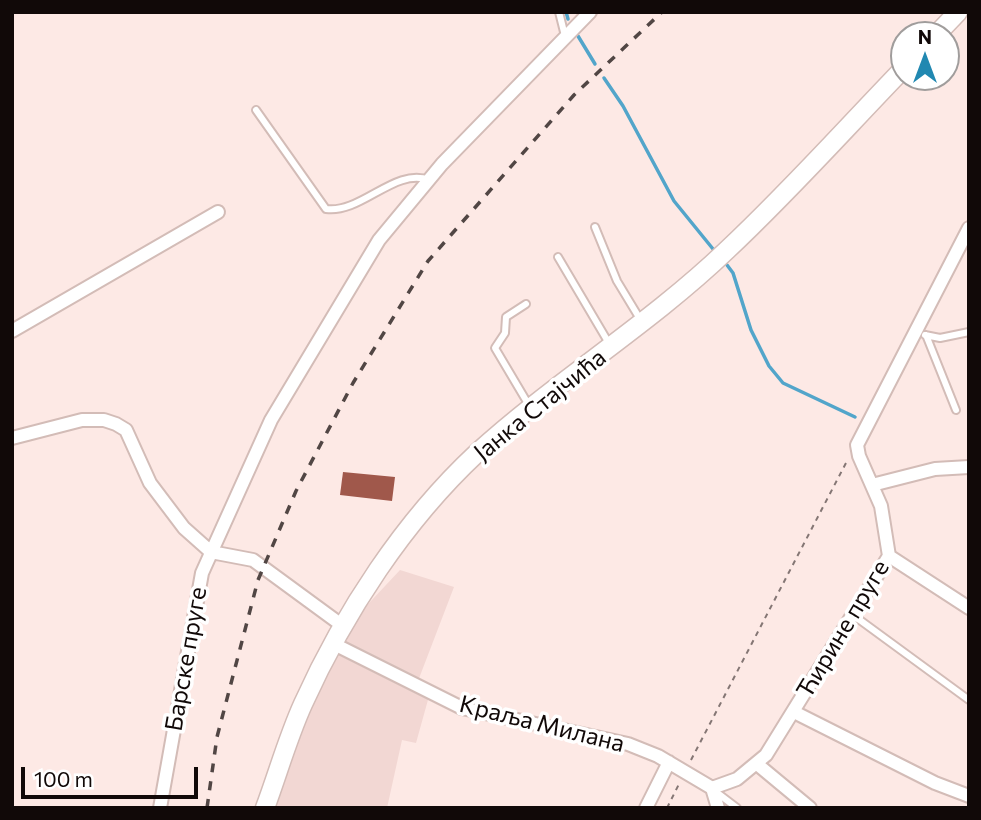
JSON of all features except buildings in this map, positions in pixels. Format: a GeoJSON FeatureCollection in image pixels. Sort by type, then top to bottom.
{"type":"FeatureCollection","features":[{"type":"Feature","properties":{"kind":"street","name":"Барске пруге"},"geometry":{"type":"LineString","coordinates":[[160,808],[196,601],[211,552],[271,421],[379,240],[429,180],[590,12]]}},
{"type":"Feature","properties":{"kind":"street","name":"Јанка Стајчића"},"geometry":{"type":"LineString","coordinates":[[265,808],[303,704],[343,626],[401,540],[442,489],[531,408],[726,251],[890,82]]}},
{"type":"Feature","properties":{"kind":"street"},"geometry":{"type":"LineString","coordinates":[[12,331],[218,212]]}},
{"type":"Feature","properties":{"kind":"street"},"geometry":{"type":"LineString","coordinates":[[921,333],[969,228]]}},
{"type":"Feature","properties":{"kind":"street","name":"Ћирине пруге"},"geometry":{"type":"LineString","coordinates":[[712,788],[726,786],[757,764],[794,712],[889,556],[881,506],[859,456],[860,435],[921,333]]}},
{"type":"Feature","properties":{"kind":"street"},"geometry":{"type":"LineString","coordinates":[[12,438],[82,420],[104,419],[116,424],[126,430],[150,483],[184,528],[211,552],[253,560],[343,626]]}},
{"type":"Feature","properties":{"kind":"street"},"geometry":{"type":"LineString","coordinates":[[872,485],[935,469],[969,467]]}},
{"type":"Feature","properties":{"kind":"street"},"geometry":{"type":"LineString","coordinates":[[889,556],[969,608]]}},
{"type":"Feature","properties":{"kind":"street","name":"Краља Милана"},"geometry":{"type":"LineString","coordinates":[[334,644],[462,708],[628,744],[669,762],[712,788]]}},
{"type":"Feature","properties":{"kind":"street"},"geometry":{"type":"LineString","coordinates":[[794,712],[935,783],[969,796]]}},
{"type":"Feature","properties":{"kind":"street"},"geometry":{"type":"LineString","coordinates":[[646,808],[669,762]]}},
{"type":"Feature","properties":{"kind":"street"},"geometry":{"type":"LineString","coordinates":[[757,764],[810,808]]}},
{"type":"Feature","properties":{"kind":"street"},"geometry":{"type":"LineString","coordinates":[[712,788],[718,808]]}},
{"type":"Feature","properties":{"kind":"lane"},"geometry":{"type":"LineString","coordinates":[[558,12],[565,36]]}},
{"type":"Feature","properties":{"kind":"lane"},"geometry":{"type":"LineString","coordinates":[[256,110],[326,209],[347,205],[412,177],[429,180]]}},
{"type":"Feature","properties":{"kind":"lane"},"geometry":{"type":"LineString","coordinates":[[595,227],[617,281],[642,321]]}},
{"type":"Feature","properties":{"kind":"lane"},"geometry":{"type":"LineString","coordinates":[[558,257],[610,347]]}},
{"type":"Feature","properties":{"kind":"lane"},"geometry":{"type":"LineString","coordinates":[[526,304],[508,314],[505,333],[495,348],[531,408]]}},
{"type":"Feature","properties":{"kind":"lane"},"geometry":{"type":"LineString","coordinates":[[921,333],[940,338],[968,333]]}},
{"type":"Feature","properties":{"kind":"lane"},"geometry":{"type":"LineString","coordinates":[[921,333],[956,410]]}},
{"type":"Feature","properties":{"kind":"lane"},"geometry":{"type":"LineString","coordinates":[[852,614],[969,700]]}},
{"type":"Feature","properties":{"kind":"lane"},"geometry":{"type":"LineString","coordinates":[[712,788],[737,808]]}},
{"type":"Feature","properties":{"kind":"path"},"geometry":{"type":"LineString","coordinates":[[667,808],[848,458]]}},
{"type":"Feature","properties":{"kind":"shaded area"},"geometry":{"type":"Polygon","coordinates":[[[400,570],[454,587],[418,681],[431,689],[416,743],[402,740],[387,808],[271,808],[305,709],[356,617],[400,570]]]}},
{"type":"Feature","properties":{"kind":"waterway"},"geometry":{"type":"LineString","coordinates":[[566,12],[568,19]]}},
{"type":"Feature","properties":{"kind":"waterway"},"geometry":{"type":"LineString","coordinates":[[578,36],[595,64]]}},
{"type":"Feature","properties":{"kind":"waterway"},"geometry":{"type":"LineString","coordinates":[[604,78],[623,106],[674,201],[713,249]]}},
{"type":"Feature","properties":{"kind":"waterway"},"geometry":{"type":"LineString","coordinates":[[727,265],[733,273],[751,330],[769,366],[783,383],[855,417]]}},
{"type":"Feature","properties":{"kind":"railway"},"geometry":{"type":"LineString","coordinates":[[207,808],[217,737],[258,580],[296,491],[353,383],[428,261],[574,95],[662,12]]}}]}
